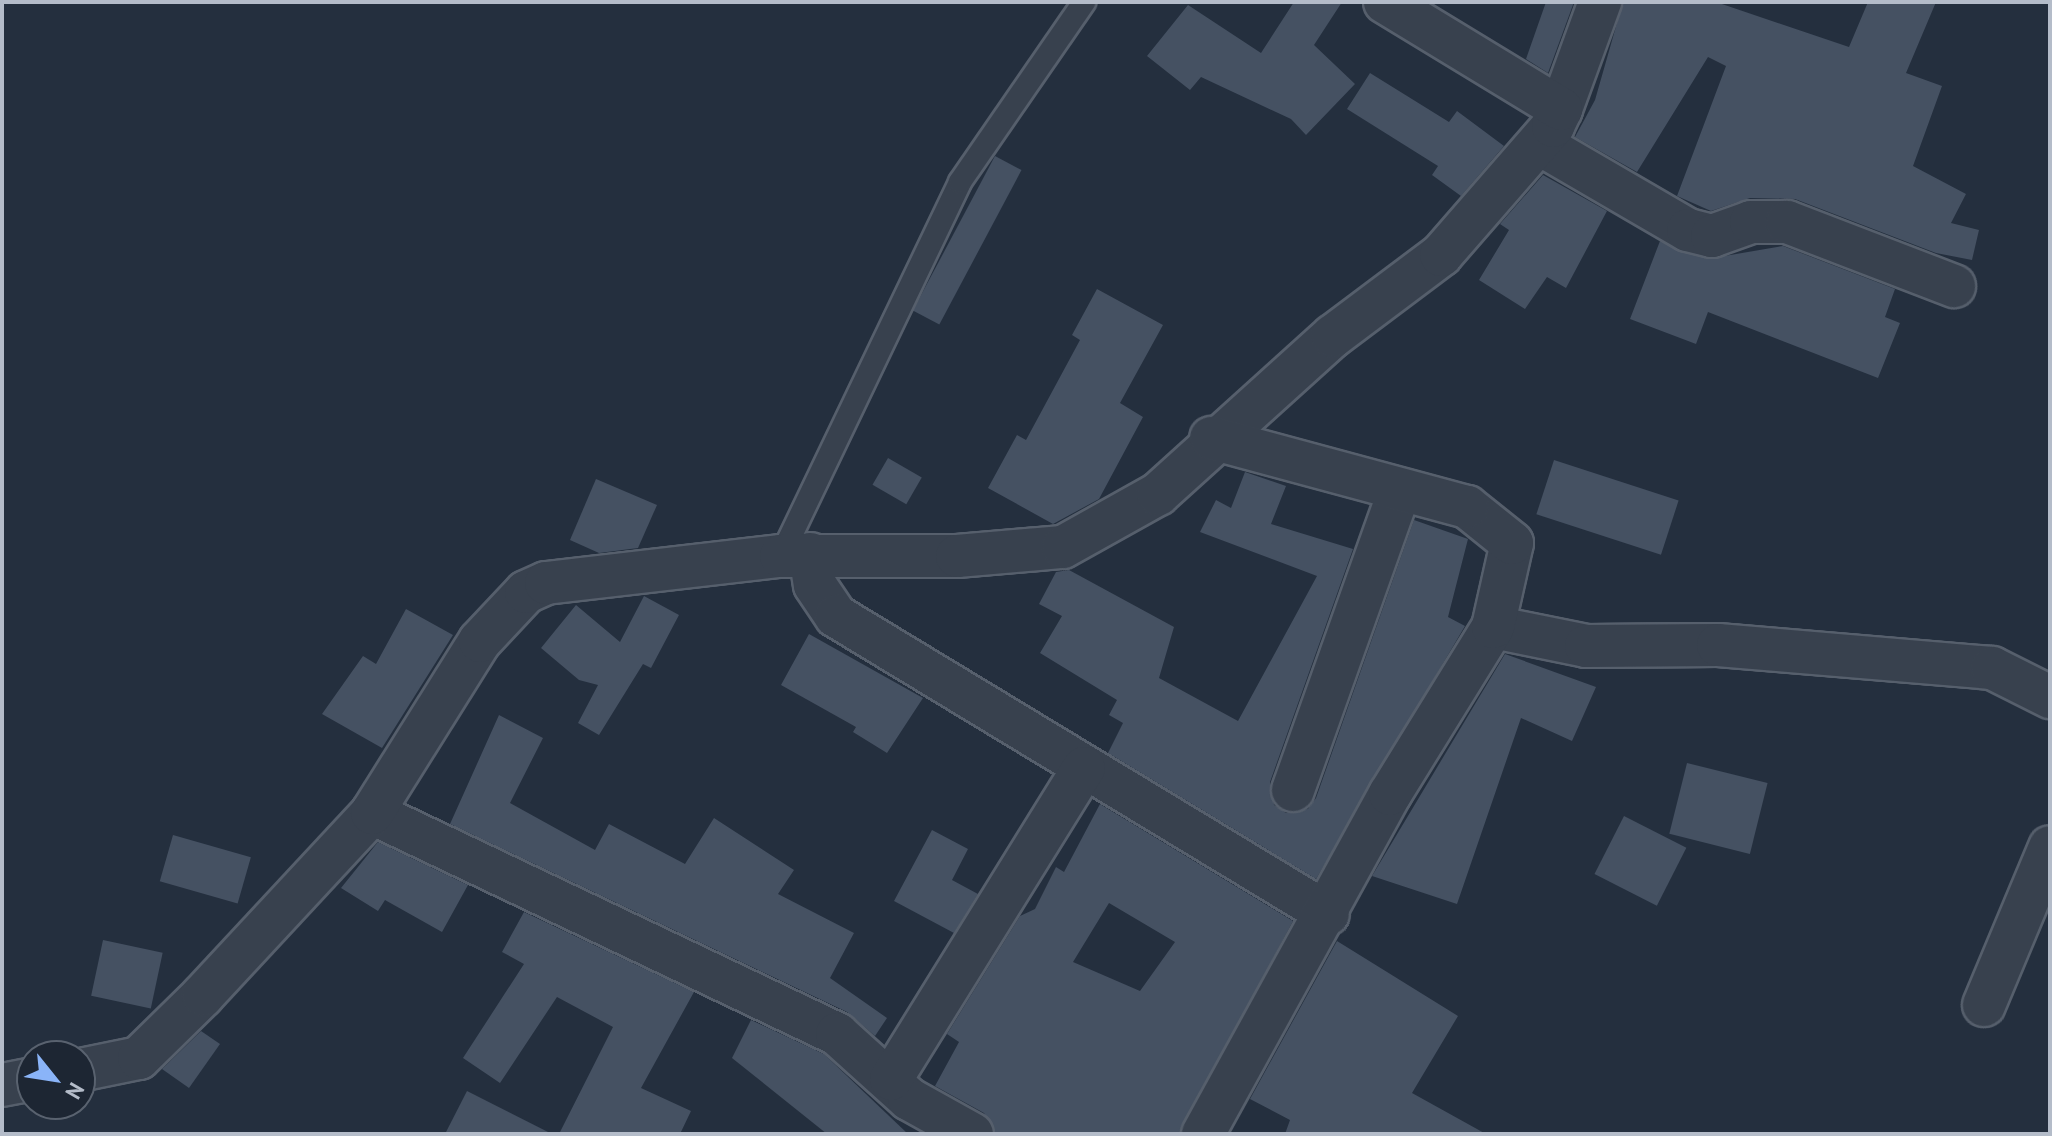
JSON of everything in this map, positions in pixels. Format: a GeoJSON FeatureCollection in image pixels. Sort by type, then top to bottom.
{"type":"FeatureCollection","features":[{"type":"Feature","properties":{"kind":"street"},"geometry":{"type":"LineString","coordinates":[[1385,2],[1561,109]]}},
{"type":"Feature","properties":{"kind":"street"},"geometry":{"type":"LineString","coordinates":[[96,1067],[139,1058],[372,813],[480,641],[526,592],[546,583],[796,555],[957,556],[1063,547],[1136,511],[1211,438],[1441,255],[1540,144],[1561,109],[1600,2]]}},
{"type":"Feature","properties":{"kind":"street"},"geometry":{"type":"LineString","coordinates":[[1540,144],[1688,230],[1712,236],[1769,218],[1787,222],[1954,286]]}},
{"type":"Feature","properties":{"kind":"street"},"geometry":{"type":"LineString","coordinates":[[1203,1134],[1328,914],[1390,794],[1493,627],[1510,567],[1512,543],[1504,532],[1467,507],[1399,492],[1211,438]]}},
{"type":"Feature","properties":{"kind":"street"},"geometry":{"type":"LineString","coordinates":[[1293,790],[1399,492]]}},
{"type":"Feature","properties":{"kind":"street"},"geometry":{"type":"LineString","coordinates":[[796,555],[836,616],[1328,914]]}},
{"type":"Feature","properties":{"kind":"street"},"geometry":{"type":"LineString","coordinates":[[1493,627],[1586,646],[1718,645],[1992,668],[2050,697]]}},
{"type":"Feature","properties":{"kind":"street"},"geometry":{"type":"LineString","coordinates":[[891,1079],[1084,768]]}},
{"type":"Feature","properties":{"kind":"street"},"geometry":{"type":"LineString","coordinates":[[372,813],[774,1000],[837,1034],[891,1079],[909,1099],[972,1134]]}},
{"type":"Feature","properties":{"kind":"street"},"geometry":{"type":"LineString","coordinates":[[1984,1005],[2050,847]]}},
{"type":"Feature","properties":{"kind":"lane"},"geometry":{"type":"LineString","coordinates":[[796,555],[960,182],[1084,2]]}},
{"type":"Feature","properties":{"kind":"building"},"geometry":{"type":"Polygon","coordinates":[[[1294,2],[1342,2],[1314,45],[1355,84],[1306,135],[1291,119],[1201,77],[1190,90],[1147,56],[1188,5],[1261,53],[1294,2]]]}},
{"type":"Feature","properties":{"kind":"building"},"geometry":{"type":"Polygon","coordinates":[[[1546,2],[1574,2],[1548,73],[1526,59],[1546,2]]]}},
{"type":"Feature","properties":{"kind":"building"},"geometry":{"type":"Polygon","coordinates":[[[1623,2],[1716,2],[1849,47],[1868,2],[1936,2],[1906,73],[1942,86],[1913,166],[1966,194],[1951,223],[1979,230],[1972,260],[1936,253],[1795,199],[1750,198],[1711,211],[1677,196],[1726,66],[1708,57],[1637,172],[1575,137],[1595,100],[1623,2]]]}},
{"type":"Feature","properties":{"kind":"building"},"geometry":{"type":"Polygon","coordinates":[[[1370,73],[1449,122],[1457,111],[1504,146],[1461,196],[1432,175],[1438,166],[1347,109],[1370,73]]]}},
{"type":"Feature","properties":{"kind":"building"},"geometry":{"type":"Polygon","coordinates":[[[995,156],[1021,170],[939,325],[913,311],[995,156]]]}},
{"type":"Feature","properties":{"kind":"building"},"geometry":{"type":"Polygon","coordinates":[[[1543,175],[1607,211],[1566,288],[1547,277],[1525,309],[1479,280],[1509,230],[1500,224],[1543,175]]]}},
{"type":"Feature","properties":{"kind":"building"},"geometry":{"type":"Polygon","coordinates":[[[1660,241],[1707,259],[1783,246],[1895,289],[1885,317],[1900,323],[1878,378],[1708,312],[1696,344],[1630,319],[1660,241]]]}},
{"type":"Feature","properties":{"kind":"building"},"geometry":{"type":"Polygon","coordinates":[[[1097,289],[1163,325],[1120,403],[1143,417],[1099,499],[1053,524],[988,488],[1017,435],[1026,440],[1080,340],[1072,335],[1097,289]]]}},
{"type":"Feature","properties":{"kind":"building"},"geometry":{"type":"Polygon","coordinates":[[[888,458],[922,478],[906,504],[872,485],[888,458]]]}},
{"type":"Feature","properties":{"kind":"building"},"geometry":{"type":"Polygon","coordinates":[[[1554,460],[1679,500],[1661,555],[1536,514],[1554,460]]]}},
{"type":"Feature","properties":{"kind":"building"},"geometry":{"type":"Polygon","coordinates":[[[1245,472],[1286,486],[1271,524],[1353,549],[1270,782],[1274,805],[1286,813],[1308,809],[1316,798],[1414,520],[1468,539],[1448,617],[1465,626],[1316,879],[1108,753],[1123,723],[1109,715],[1117,700],[1040,653],[1062,616],[1039,604],[1056,572],[1069,570],[1174,627],[1159,678],[1238,721],[1317,576],[1200,532],[1216,500],[1231,508],[1245,472]]]}},
{"type":"Feature","properties":{"kind":"building"},"geometry":{"type":"Polygon","coordinates":[[[596,479],[657,505],[638,548],[599,553],[570,540],[596,479]]]}},
{"type":"Feature","properties":{"kind":"building"},"geometry":{"type":"Polygon","coordinates":[[[644,596],[679,615],[651,668],[643,664],[599,735],[578,723],[598,685],[579,680],[541,648],[576,605],[620,642],[644,596]]]}},
{"type":"Feature","properties":{"kind":"building"},"geometry":{"type":"Polygon","coordinates":[[[406,609],[453,635],[382,748],[322,714],[363,656],[376,664],[406,609]]]}},
{"type":"Feature","properties":{"kind":"building"},"geometry":{"type":"Polygon","coordinates":[[[809,634],[923,698],[887,753],[853,732],[856,727],[781,685],[809,634]]]}},
{"type":"Feature","properties":{"kind":"building"},"geometry":{"type":"Polygon","coordinates":[[[1505,654],[1596,687],[1572,741],[1521,718],[1457,904],[1372,876],[1505,654]]]}},
{"type":"Feature","properties":{"kind":"building"},"geometry":{"type":"Polygon","coordinates":[[[499,715],[543,738],[510,803],[595,850],[609,824],[685,864],[714,818],[794,870],[778,894],[854,933],[830,978],[887,1018],[875,1036],[847,1012],[450,824],[499,715]]]}},
{"type":"Feature","properties":{"kind":"building"},"geometry":{"type":"Polygon","coordinates":[[[1687,763],[1768,783],[1750,854],[1669,834],[1687,763]]]}},
{"type":"Feature","properties":{"kind":"building"},"geometry":{"type":"Polygon","coordinates":[[[1100,804],[1293,921],[1179,1134],[996,1134],[984,1113],[935,1086],[959,1042],[947,1034],[1020,916],[1035,909],[1056,867],[1064,872],[1100,804]],[[1109,903],[1073,962],[1140,991],[1175,942],[1109,903]]]}},
{"type":"Feature","properties":{"kind":"building"},"geometry":{"type":"Polygon","coordinates":[[[1624,816],[1686,848],[1657,906],[1594,874],[1624,816]]]}},
{"type":"Feature","properties":{"kind":"building"},"geometry":{"type":"Polygon","coordinates":[[[932,830],[968,849],[952,880],[978,894],[954,933],[894,901],[932,830]]]}},
{"type":"Feature","properties":{"kind":"building"},"geometry":{"type":"Polygon","coordinates":[[[173,835],[251,857],[238,903],[160,881],[173,835]]]}},
{"type":"Feature","properties":{"kind":"building"},"geometry":{"type":"Polygon","coordinates":[[[378,842],[468,885],[442,932],[385,900],[378,911],[341,888],[378,842]]]}},
{"type":"Feature","properties":{"kind":"building"},"geometry":{"type":"Polygon","coordinates":[[[524,912],[694,992],[641,1088],[691,1111],[680,1134],[559,1134],[613,1027],[557,997],[500,1083],[463,1058],[524,964],[502,952],[524,912]]]}},
{"type":"Feature","properties":{"kind":"building"},"geometry":{"type":"Polygon","coordinates":[[[103,940],[163,953],[151,1008],[91,996],[103,940]]]}},
{"type":"Feature","properties":{"kind":"building"},"geometry":{"type":"Polygon","coordinates":[[[1337,941],[1458,1016],[1412,1093],[1486,1134],[1285,1134],[1290,1120],[1250,1099],[1337,941]]]}},
{"type":"Feature","properties":{"kind":"building"},"geometry":{"type":"Polygon","coordinates":[[[751,1020],[824,1054],[908,1134],[827,1134],[732,1058],[751,1020]]]}},
{"type":"Feature","properties":{"kind":"building"},"geometry":{"type":"Polygon","coordinates":[[[201,1031],[220,1044],[189,1088],[162,1069],[201,1031]]]}},
{"type":"Feature","properties":{"kind":"building"},"geometry":{"type":"Polygon","coordinates":[[[467,1091],[552,1134],[445,1134],[467,1091]]]}}]}
